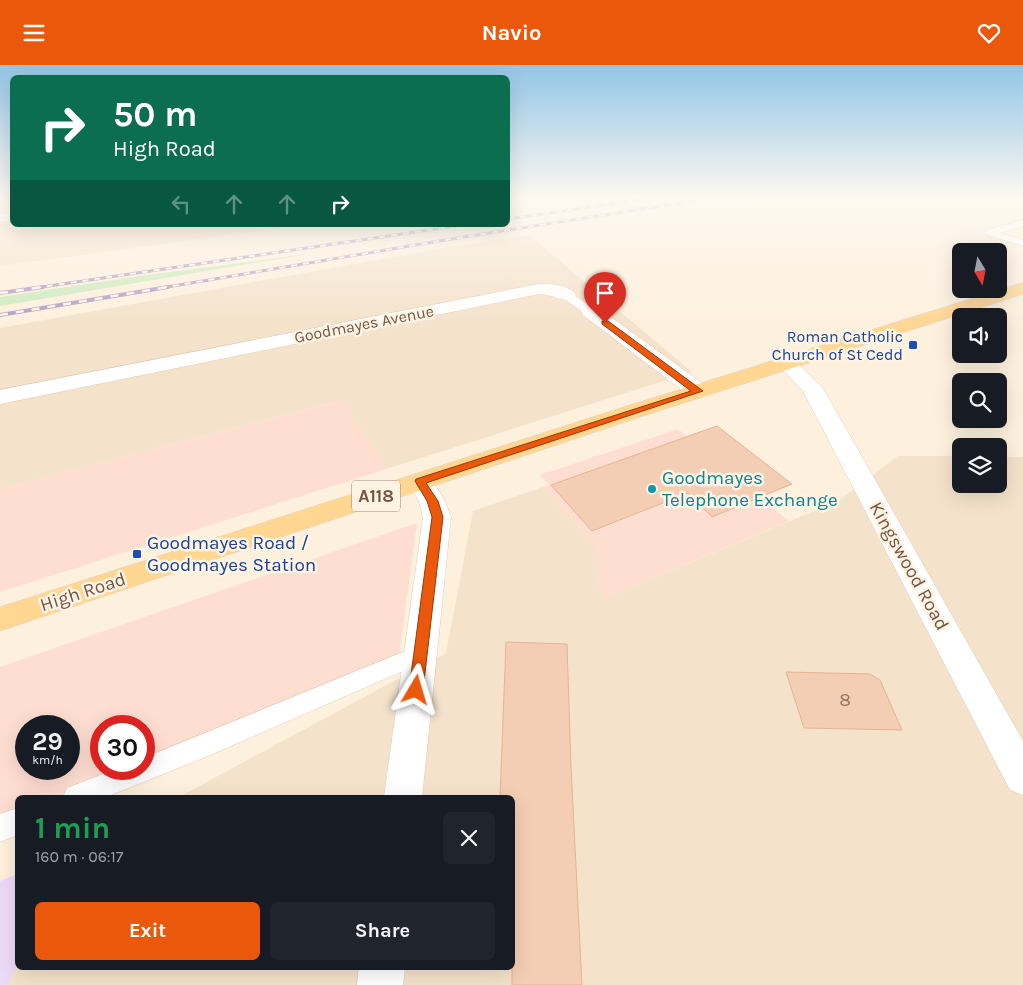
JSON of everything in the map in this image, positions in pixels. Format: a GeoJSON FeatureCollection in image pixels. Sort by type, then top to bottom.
{"type":"FeatureCollection","features":[{"type":"Feature","properties":{"kind":"main road","name":"High Road"},"geometry":{"type":"LineString","coordinates":[[0,619],[698,391],[1023,288]]}},
{"type":"Feature","properties":{"kind":"street","name":"Goodmayes Avenue"},"geometry":{"type":"LineString","coordinates":[[0,397],[539,289],[552,289],[567,295]]}},
{"type":"Feature","properties":{"kind":"street","name":"Goodmayes Avenue"},"geometry":{"type":"LineString","coordinates":[[590,311],[698,391]]}},
{"type":"Feature","properties":{"kind":"street","name":"Kingswood Road"},"geometry":{"type":"LineString","coordinates":[[786,363],[812,388],[1023,777]]}},
{"type":"Feature","properties":{"kind":"street"},"geometry":{"type":"LineString","coordinates":[[403,795],[437,517],[432,501],[420,481]]}},
{"type":"Feature","properties":{"kind":"street"},"geometry":{"type":"LineString","coordinates":[[380,985],[382,970]]}},
{"type":"Feature","properties":{"kind":"lane","name":"Goodmayes Avenue"},"geometry":{"type":"LineString","coordinates":[[567,295],[590,311]]}},
{"type":"Feature","properties":{"kind":"lane"},"geometry":{"type":"LineString","coordinates":[[81,795],[199,748],[420,654]]}},
{"type":"Feature","properties":{"kind":"lane"},"geometry":{"type":"LineString","coordinates":[[0,828],[15,822]]}},
{"type":"Feature","properties":{"kind":"shaded area"},"geometry":{"type":"Polygon","coordinates":[[[0,240],[193,240],[0,266],[0,240]]]}},
{"type":"Feature","properties":{"kind":"shaded area"},"geometry":{"type":"Polygon","coordinates":[[[497,240],[535,240],[692,372],[386,469],[341,400],[0,489],[0,328],[426,251],[497,240]]]}},
{"type":"Feature","properties":{"kind":"shaded area"},"geometry":{"type":"Polygon","coordinates":[[[342,400],[386,469],[0,592],[0,489],[342,400]]]}},
{"type":"Feature","properties":{"kind":"shaded area"},"geometry":{"type":"Polygon","coordinates":[[[678,429],[789,521],[606,598],[600,590],[595,545],[543,487],[549,485],[540,475],[678,429]]]}},
{"type":"Feature","properties":{"kind":"shaded area"},"geometry":{"type":"Polygon","coordinates":[[[898,456],[952,456],[952,493],[1007,493],[1007,457],[1023,457],[1023,985],[0,985],[15,892],[15,970],[515,970],[515,795],[183,795],[446,653],[473,511],[543,487],[595,545],[600,590],[606,598],[838,501],[898,456]]]}},
{"type":"Feature","properties":{"kind":"shaded area"},"geometry":{"type":"Polygon","coordinates":[[[417,523],[397,671],[155,770],[155,715],[90,715],[90,780],[131,780],[94,795],[15,795],[15,828],[0,834],[0,667],[417,523]]]}},
{"type":"Feature","properties":{"kind":"shaded area"},"geometry":{"type":"Polygon","coordinates":[[[15,875],[15,969],[8,985],[0,985],[0,881],[15,875]]]}},
{"type":"Feature","properties":{"kind":"green space"},"geometry":{"type":"Polygon","coordinates":[[[314,253],[0,306],[0,297],[314,253]]]}},
{"type":"Feature","properties":{"kind":"building","name":"Goodmayes Telephone Exchange"},"geometry":{"type":"Polygon","coordinates":[[[717,426],[792,484],[712,517],[688,493],[592,531],[551,485],[717,426]]]}},
{"type":"Feature","properties":{"kind":"building"},"geometry":{"type":"Polygon","coordinates":[[[506,642],[567,644],[582,985],[512,985],[512,970],[515,970],[515,795],[500,795],[506,642]]]}},
{"type":"Feature","properties":{"kind":"building"},"geometry":{"type":"Polygon","coordinates":[[[786,672],[870,674],[880,680],[902,730],[804,728],[786,672]]]}},
{"type":"Feature","properties":{"kind":"railway"},"geometry":{"type":"LineString","coordinates":[[35,288],[362,240]]}},
{"type":"Feature","properties":{"kind":"railway"},"geometry":{"type":"LineString","coordinates":[[161,288],[445,240]]}},
{"type":"Feature","properties":{"kind":"railway"},"geometry":{"type":"LineString","coordinates":[[0,293],[43,287]]}},
{"type":"Feature","properties":{"kind":"railway"},"geometry":{"type":"LineString","coordinates":[[0,315],[168,287]]}},
{"type":"Feature","properties":{"kind":"place","name":"Roman Catholic Church of St Cedd"},"geometry":{"type":"Point","coordinates":[913,345]}},
{"type":"Feature","properties":{"kind":"place","name":"Goodmayes Telephone Exchange"},"geometry":{"type":"Point","coordinates":[652,489]}},
{"type":"Feature","properties":{"kind":"place","name":"Goodmayes Road / Goodmayes Station"},"geometry":{"type":"Point","coordinates":[137,554]}},
{"type":"Feature","properties":{"kind":"route"},"geometry":{"type":"LineString","coordinates":[[416,690],[437,517],[432,501],[420,481],[698,391],[605,323]]}}]}
